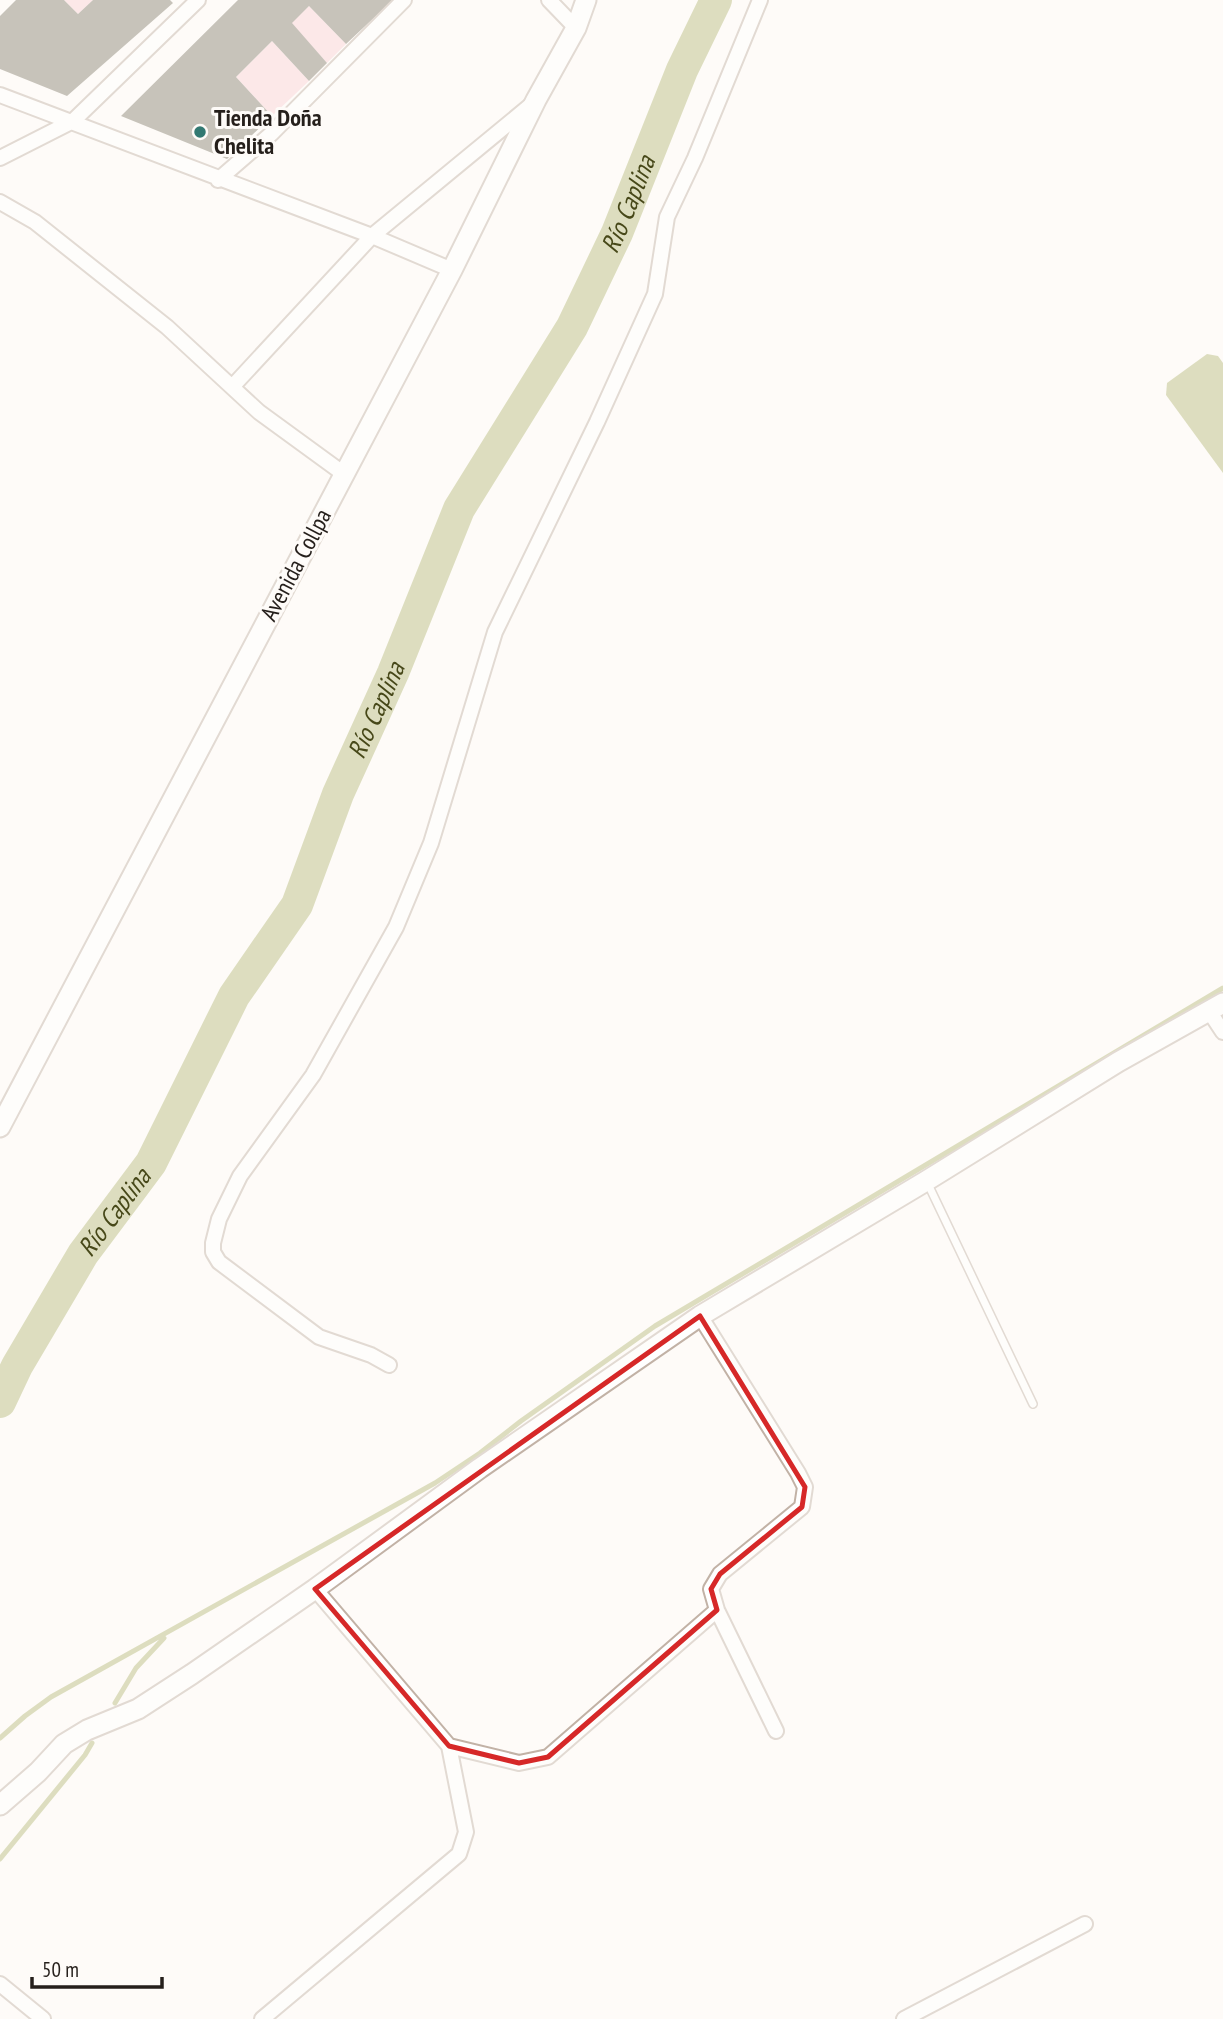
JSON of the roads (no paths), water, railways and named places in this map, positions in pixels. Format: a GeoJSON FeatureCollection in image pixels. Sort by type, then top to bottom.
{"type":"FeatureCollection","features":[{"type":"Feature","properties":{"kind":"street"},"geometry":{"type":"LineString","coordinates":[[218,180],[271,134],[404,0]]}},
{"type":"Feature","properties":{"kind":"street"},"geometry":{"type":"LineString","coordinates":[[549,0],[576,28]]}},
{"type":"Feature","properties":{"kind":"street","name":"Avenida Collpa"},"geometry":{"type":"LineString","coordinates":[[0,1127],[452,270],[536,100],[576,28],[586,0]]}},
{"type":"Feature","properties":{"kind":"street"},"geometry":{"type":"LineString","coordinates":[[389,1364],[319,1337],[219,1262],[213,1252],[213,1243],[219,1219],[240,1176],[313,1075],[396,927],[431,843],[495,632],[597,422],[655,294],[667,217],[695,158],[760,0]]}},
{"type":"Feature","properties":{"kind":"street"},"geometry":{"type":"LineString","coordinates":[[0,158],[73,121],[189,3]]}},
{"type":"Feature","properties":{"kind":"street"},"geometry":{"type":"LineString","coordinates":[[0,95],[73,121],[218,180],[372,236],[452,270]]}},
{"type":"Feature","properties":{"kind":"street"},"geometry":{"type":"LineString","coordinates":[[232,387],[372,236],[536,100]]}},
{"type":"Feature","properties":{"kind":"street"},"geometry":{"type":"LineString","coordinates":[[0,202],[35,222],[167,327],[260,412],[344,474]]}},
{"type":"Feature","properties":{"kind":"street"},"geometry":{"type":"LineString","coordinates":[[0,1805],[38,1772],[64,1744],[88,1730],[138,1709],[315,1589],[480,1468],[700,1316],[1118,1062],[1216,1007],[1223,1032]]}},
{"type":"Feature","properties":{"kind":"street"},"geometry":{"type":"LineString","coordinates":[[700,1316],[805,1487],[802,1507],[720,1574],[711,1589],[718,1610],[776,1731]]}},
{"type":"Feature","properties":{"kind":"street"},"geometry":{"type":"LineString","coordinates":[[262,2019],[459,1854],[466,1832],[449,1746],[315,1589]]}},
{"type":"Feature","properties":{"kind":"street"},"geometry":{"type":"LineString","coordinates":[[449,1746],[519,1763],[548,1757],[718,1610]]}},
{"type":"Feature","properties":{"kind":"street"},"geometry":{"type":"LineString","coordinates":[[904,2019],[1084,1924]]}},
{"type":"Feature","properties":{"kind":"street"},"geometry":{"type":"LineString","coordinates":[[0,1984],[43,2019]]}},
{"type":"Feature","properties":{"kind":"lane"},"geometry":{"type":"LineString","coordinates":[[926,1181],[1034,1404]]}},
{"type":"Feature","properties":{"kind":"waterway","name":"Río Caplina"},"geometry":{"type":"LineString","coordinates":[[0,1402],[17,1366],[83,1254],[151,1163],[234,996],[297,905],[338,794],[393,673],[459,509],[572,327],[617,233],[682,70],[716,0]]}},
{"type":"Feature","properties":{"kind":"waterway"},"geometry":{"type":"LineString","coordinates":[[0,1738],[51,1697],[435,1483],[655,1326],[1223,988]]}},
{"type":"Feature","properties":{"kind":"waterway"},"geometry":{"type":"LineString","coordinates":[[115,1703],[136,1668],[164,1638]]}},
{"type":"Feature","properties":{"kind":"waterway"},"geometry":{"type":"LineString","coordinates":[[0,1859],[92,1743]]}},
{"type":"Feature","properties":{"kind":"place","name":"Tienda Doña Chelita"},"geometry":{"type":"Point","coordinates":[200,132]}}]}
